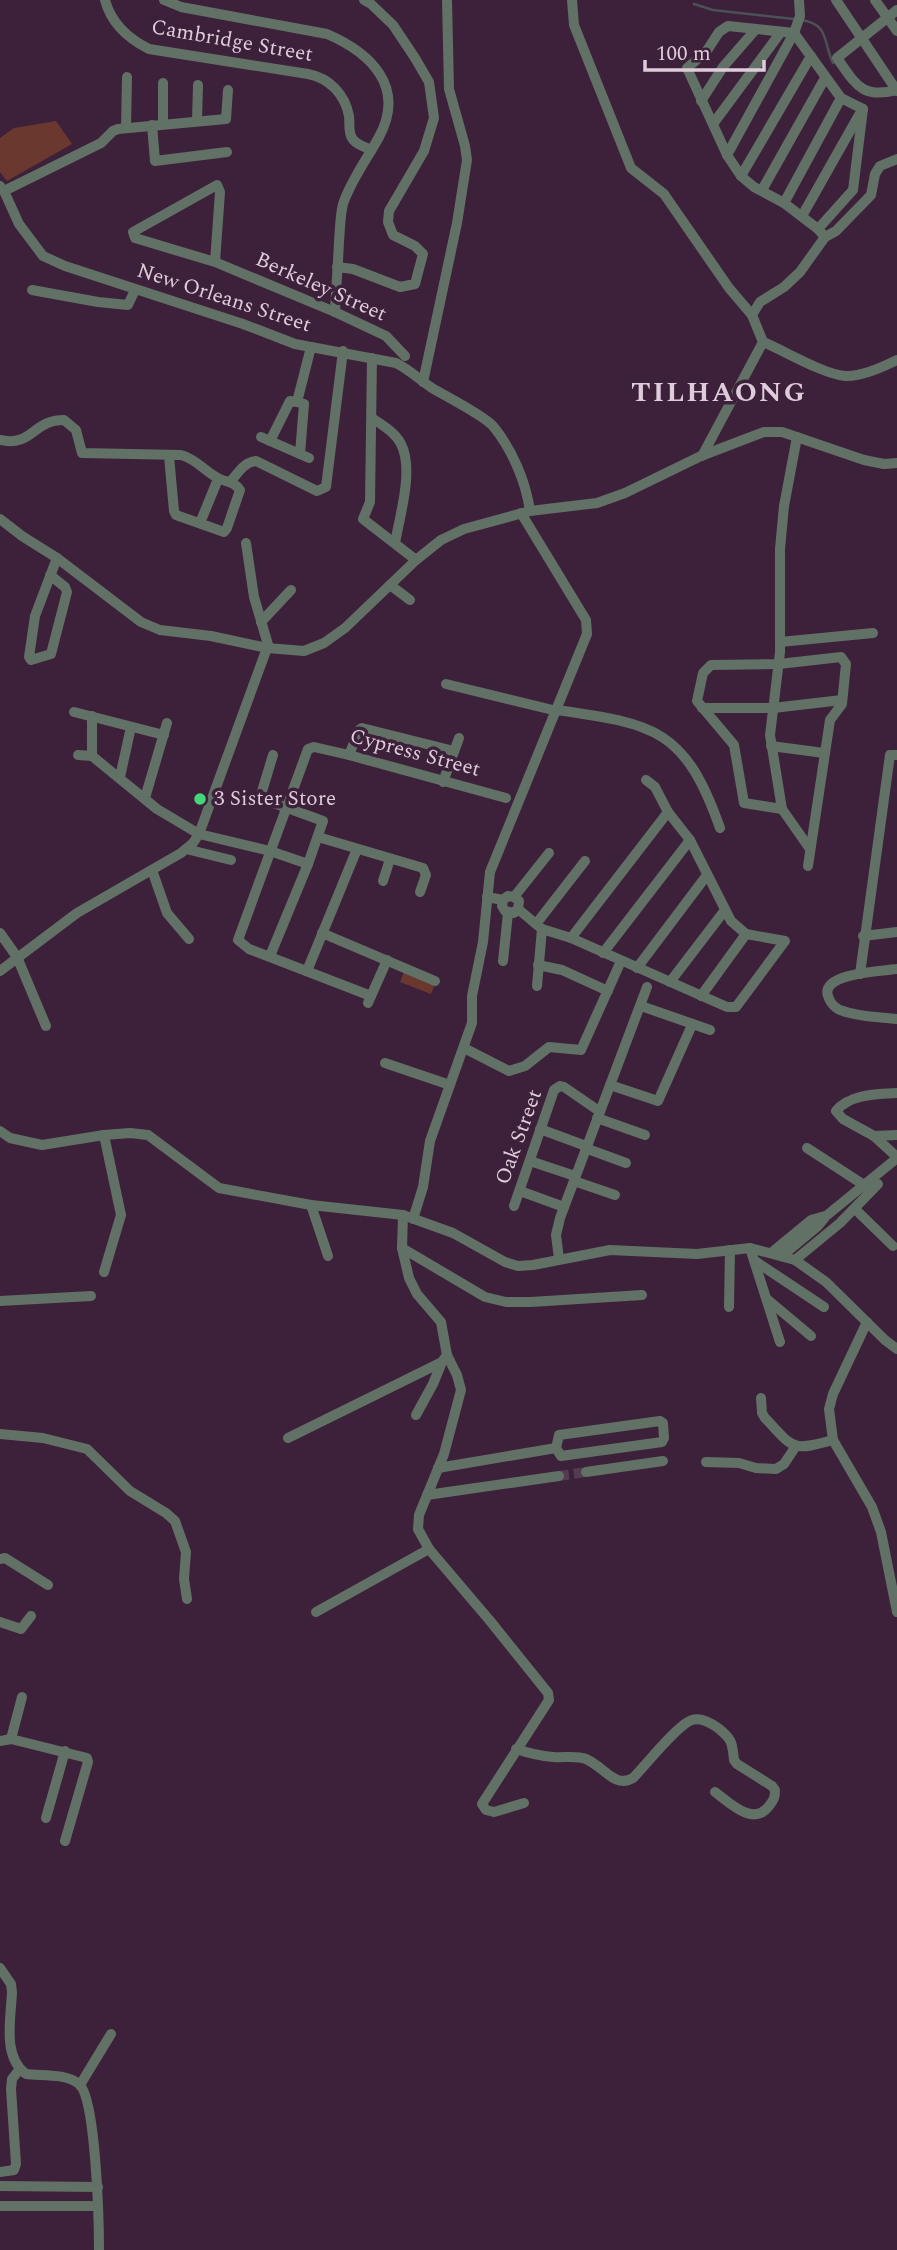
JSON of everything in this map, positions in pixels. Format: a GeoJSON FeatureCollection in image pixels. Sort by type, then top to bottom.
{"type":"FeatureCollection","features":[{"type":"Feature","properties":{"kind":"street","name":"Cambridge Street"},"geometry":{"type":"LineString","coordinates":[[105,0],[119,28],[133,41],[149,48],[270,67],[327,80],[342,97],[354,141],[371,150]]}},
{"type":"Feature","properties":{"kind":"street"},"geometry":{"type":"LineString","coordinates":[[164,0],[181,7],[327,34],[347,42],[369,58],[380,72],[388,91],[388,113],[380,135],[343,204],[335,312]]}},
{"type":"Feature","properties":{"kind":"street"},"geometry":{"type":"LineString","coordinates":[[337,267],[353,269],[400,288],[415,284],[423,254],[415,246],[393,234],[388,222],[389,211],[425,151],[435,118],[429,82],[393,25],[364,0]]}},
{"type":"Feature","properties":{"kind":"street"},"geometry":{"type":"LineString","coordinates":[[422,382],[457,223],[467,160],[466,146],[449,89],[447,0]]}},
{"type":"Feature","properties":{"kind":"street"},"geometry":{"type":"LineString","coordinates":[[572,0],[574,25],[631,167],[664,194],[729,288],[752,315],[763,342],[831,373],[847,376],[897,360]]}},
{"type":"Feature","properties":{"kind":"street"},"geometry":{"type":"LineString","coordinates":[[727,155],[797,24],[799,0]]}},
{"type":"Feature","properties":{"kind":"street"},"geometry":{"type":"LineString","coordinates":[[836,0],[861,38],[897,91],[879,94],[865,90],[850,77],[837,58],[861,38],[887,17],[897,10]]}},
{"type":"Feature","properties":{"kind":"street"},"geometry":{"type":"LineString","coordinates":[[875,0],[897,31]]}},
{"type":"Feature","properties":{"kind":"street"},"geometry":{"type":"LineString","coordinates":[[713,124],[781,32],[797,24]]}},
{"type":"Feature","properties":{"kind":"street"},"geometry":{"type":"LineString","coordinates":[[797,24],[811,56],[825,78],[841,98],[863,109]]}},
{"type":"Feature","properties":{"kind":"street"},"geometry":{"type":"LineString","coordinates":[[781,32],[728,26],[719,32],[706,52],[687,68],[727,155],[741,176],[754,187],[784,203],[822,233],[836,231],[871,195],[875,174],[880,166],[897,159]]}},
{"type":"Feature","properties":{"kind":"street"},"geometry":{"type":"LineString","coordinates":[[701,101],[723,67],[756,29]]}},
{"type":"Feature","properties":{"kind":"street"},"geometry":{"type":"LineString","coordinates":[[741,176],[811,56]]}},
{"type":"Feature","properties":{"kind":"street"},"geometry":{"type":"LineString","coordinates":[[126,128],[128,77]]}},
{"type":"Feature","properties":{"kind":"street"},"geometry":{"type":"LineString","coordinates":[[762,190],[825,78]]}},
{"type":"Feature","properties":{"kind":"street"},"geometry":{"type":"LineString","coordinates":[[163,83],[163,124]]}},
{"type":"Feature","properties":{"kind":"street"},"geometry":{"type":"LineString","coordinates":[[197,121],[198,86]]}},
{"type":"Feature","properties":{"kind":"street"},"geometry":{"type":"LineString","coordinates":[[2,188],[101,143],[115,130],[226,119],[229,90]]}},
{"type":"Feature","properties":{"kind":"street"},"geometry":{"type":"LineString","coordinates":[[784,203],[841,98]]}},
{"type":"Feature","properties":{"kind":"street"},"geometry":{"type":"LineString","coordinates":[[752,315],[761,302],[784,287],[800,272],[822,233],[853,190],[863,109]]}},
{"type":"Feature","properties":{"kind":"street"},"geometry":{"type":"LineString","coordinates":[[802,216],[863,109]]}},
{"type":"Feature","properties":{"kind":"street"},"geometry":{"type":"LineString","coordinates":[[152,125],[155,161],[227,152]]}},
{"type":"Feature","properties":{"kind":"street","name":"Berkeley Street"},"geometry":{"type":"LineString","coordinates":[[215,262],[220,192],[217,185],[132,232],[135,238],[215,262],[335,312],[386,336],[405,356]]}},
{"type":"Feature","properties":{"kind":"street","name":"New Orleans Street"},"geometry":{"type":"LineString","coordinates":[[2,188],[19,225],[43,256],[65,266],[243,324],[295,344],[396,363],[492,425],[513,457],[528,494],[525,512],[586,620],[585,639],[490,872],[484,942],[472,996],[472,1023],[430,1141],[422,1187],[408,1217],[402,1248],[409,1278],[417,1294],[441,1321],[445,1359],[457,1375],[461,1390],[444,1454],[419,1515],[418,1529],[429,1549]]}},
{"type":"Feature","properties":{"kind":"street"},"geometry":{"type":"LineString","coordinates":[[32,290],[128,305],[135,290]]}},
{"type":"Feature","properties":{"kind":"street"},"geometry":{"type":"LineString","coordinates":[[701,456],[763,342]]}},
{"type":"Feature","properties":{"kind":"street"},"geometry":{"type":"LineString","coordinates":[[297,402],[311,346]]}},
{"type":"Feature","properties":{"kind":"street"},"geometry":{"type":"LineString","coordinates":[[231,481],[243,467],[256,461],[317,491],[326,488],[343,351]]}},
{"type":"Feature","properties":{"kind":"street"},"geometry":{"type":"LineString","coordinates":[[372,358],[370,502],[363,519],[416,560]]}},
{"type":"Feature","properties":{"kind":"street"},"geometry":{"type":"LineString","coordinates":[[290,401],[297,402],[304,404],[304,456],[266,439],[290,401]]}},
{"type":"Feature","properties":{"kind":"street"},"geometry":{"type":"LineString","coordinates":[[372,418],[388,429],[400,443],[406,462],[396,543]]}},
{"type":"Feature","properties":{"kind":"street"},"geometry":{"type":"LineString","coordinates":[[0,440],[19,442],[50,421],[64,420],[76,430],[82,453],[181,455],[191,458],[218,479],[231,481],[238,486],[240,492],[226,530],[221,532],[179,517],[174,511],[169,456]]}},
{"type":"Feature","properties":{"kind":"street"},"geometry":{"type":"LineString","coordinates":[[0,519],[57,558],[141,622],[160,630],[211,636],[268,648],[303,651],[324,643],[345,628],[416,560],[441,540],[464,529],[525,512],[597,503],[625,493],[701,456],[764,432],[782,432],[864,460],[884,464],[897,463]]}},
{"type":"Feature","properties":{"kind":"street"},"geometry":{"type":"LineString","coordinates":[[797,437],[780,549],[779,664],[770,728],[782,809],[810,849]]}},
{"type":"Feature","properties":{"kind":"street"},"geometry":{"type":"LineString","coordinates":[[200,523],[218,479]]}},
{"type":"Feature","properties":{"kind":"street"},"geometry":{"type":"LineString","coordinates":[[0,971],[78,913],[186,849],[199,834],[268,648],[254,597],[246,543]]}},
{"type":"Feature","properties":{"kind":"street"},"geometry":{"type":"LineString","coordinates":[[50,575],[65,586],[67,592],[51,654],[31,660],[29,657],[36,616],[50,575],[57,558]]}},
{"type":"Feature","properties":{"kind":"street"},"geometry":{"type":"LineString","coordinates":[[390,585],[410,600]]}},
{"type":"Feature","properties":{"kind":"street"},"geometry":{"type":"LineString","coordinates":[[261,622],[291,590]]}},
{"type":"Feature","properties":{"kind":"street"},"geometry":{"type":"LineString","coordinates":[[780,642],[873,633]]}},
{"type":"Feature","properties":{"kind":"street"},"geometry":{"type":"LineString","coordinates":[[782,809],[744,803],[734,745],[696,698],[704,673],[709,666],[779,664],[843,658],[846,667],[841,707],[830,720],[808,866]]}},
{"type":"Feature","properties":{"kind":"street"},"geometry":{"type":"LineString","coordinates":[[446,684],[646,728],[673,744],[691,764],[705,787],[720,828]]}},
{"type":"Feature","properties":{"kind":"street"},"geometry":{"type":"LineString","coordinates":[[702,708],[773,708],[842,700]]}},
{"type":"Feature","properties":{"kind":"street"},"geometry":{"type":"LineString","coordinates":[[74,712],[164,735]]}},
{"type":"Feature","properties":{"kind":"street"},"geometry":{"type":"LineString","coordinates":[[92,716],[92,756]]}},
{"type":"Feature","properties":{"kind":"street"},"geometry":{"type":"LineString","coordinates":[[145,798],[167,723]]}},
{"type":"Feature","properties":{"kind":"street"},"geometry":{"type":"LineString","coordinates":[[120,777],[131,727]]}},
{"type":"Feature","properties":{"kind":"street"},"geometry":{"type":"LineString","coordinates":[[349,755],[362,728],[454,751]]}},
{"type":"Feature","properties":{"kind":"street"},"geometry":{"type":"LineString","coordinates":[[443,782],[459,738]]}},
{"type":"Feature","properties":{"kind":"street"},"geometry":{"type":"LineString","coordinates":[[771,746],[824,753]]}},
{"type":"Feature","properties":{"kind":"street","name":"Cypress Street"},"geometry":{"type":"LineString","coordinates":[[285,808],[306,753],[311,747],[506,797]]}},
{"type":"Feature","properties":{"kind":"street"},"geometry":{"type":"LineString","coordinates":[[78,755],[92,756],[157,809],[199,834],[270,851],[308,864]]}},
{"type":"Feature","properties":{"kind":"street"},"geometry":{"type":"LineString","coordinates":[[270,957],[323,824],[321,820],[261,800],[259,797],[273,755]]}},
{"type":"Feature","properties":{"kind":"street"},"geometry":{"type":"LineString","coordinates":[[860,974],[863,936],[890,755],[897,755]]}},
{"type":"Feature","properties":{"kind":"street"},"geometry":{"type":"LineString","coordinates":[[518,909],[539,927],[571,938],[727,1007],[736,1007],[785,941],[746,934],[731,921],[690,841],[668,812],[654,787],[646,780]]}},
{"type":"Feature","properties":{"kind":"street"},"geometry":{"type":"LineString","coordinates":[[285,808],[238,940],[249,949],[307,971],[370,1000],[387,960]]}},
{"type":"Feature","properties":{"kind":"street"},"geometry":{"type":"LineString","coordinates":[[571,938],[668,812]]}},
{"type":"Feature","properties":{"kind":"street"},"geometry":{"type":"LineString","coordinates":[[318,837],[425,870],[420,892]]}},
{"type":"Feature","properties":{"kind":"street"},"geometry":{"type":"LineString","coordinates":[[604,953],[690,841]]}},
{"type":"Feature","properties":{"kind":"street"},"geometry":{"type":"LineString","coordinates":[[186,849],[231,860]]}},
{"type":"Feature","properties":{"kind":"street"},"geometry":{"type":"LineString","coordinates":[[307,971],[357,849]]}},
{"type":"Feature","properties":{"kind":"street"},"geometry":{"type":"LineString","coordinates":[[503,961],[508,913],[502,906],[549,853]]}},
{"type":"Feature","properties":{"kind":"street"},"geometry":{"type":"LineString","coordinates":[[383,881],[390,859]]}},
{"type":"Feature","properties":{"kind":"street"},"geometry":{"type":"LineString","coordinates":[[537,986],[539,927],[586,861]]}},
{"type":"Feature","properties":{"kind":"street"},"geometry":{"type":"LineString","coordinates":[[152,870],[167,913],[189,939]]}},
{"type":"Feature","properties":{"kind":"street"},"geometry":{"type":"LineString","coordinates":[[637,968],[707,875]]}},
{"type":"Feature","properties":{"kind":"street"},"geometry":{"type":"LineString","coordinates":[[487,897],[509,898],[520,904],[513,913],[508,913]]}},
{"type":"Feature","properties":{"kind":"street"},"geometry":{"type":"LineString","coordinates":[[670,982],[725,909]]}},
{"type":"Feature","properties":{"kind":"street"},"geometry":{"type":"LineString","coordinates":[[863,936],[897,932]]}},
{"type":"Feature","properties":{"kind":"street"},"geometry":{"type":"LineString","coordinates":[[0,933],[17,957],[46,1026]]}},
{"type":"Feature","properties":{"kind":"street"},"geometry":{"type":"LineString","coordinates":[[322,933],[435,981]]}},
{"type":"Feature","properties":{"kind":"street"},"geometry":{"type":"LineString","coordinates":[[701,996],[746,934]]}},
{"type":"Feature","properties":{"kind":"street"},"geometry":{"type":"LineString","coordinates":[[464,1048],[509,1070],[525,1066],[550,1047],[580,1051],[621,961]]}},
{"type":"Feature","properties":{"kind":"street"},"geometry":{"type":"LineString","coordinates":[[538,965],[562,970],[608,991]]}},
{"type":"Feature","properties":{"kind":"street"},"geometry":{"type":"LineString","coordinates":[[897,969],[841,978],[829,986],[828,998],[835,1007],[845,1012],[897,1019]]}},
{"type":"Feature","properties":{"kind":"street"},"geometry":{"type":"LineString","coordinates":[[559,1259],[556,1235],[564,1207],[647,987]]}},
{"type":"Feature","properties":{"kind":"street"},"geometry":{"type":"LineString","coordinates":[[641,1006],[709,1030]]}},
{"type":"Feature","properties":{"kind":"street"},"geometry":{"type":"LineString","coordinates":[[610,1085],[659,1101],[692,1024]]}},
{"type":"Feature","properties":{"kind":"street"},"geometry":{"type":"LineString","coordinates":[[385,1063],[450,1085]]}},
{"type":"Feature","properties":{"kind":"street","name":"Oak Street"},"geometry":{"type":"LineString","coordinates":[[514,1206],[554,1090],[560,1086],[598,1114]]}},
{"type":"Feature","properties":{"kind":"street"},"geometry":{"type":"LineString","coordinates":[[776,1254],[897,1157],[874,1136],[843,1119],[836,1111],[844,1103],[859,1097],[897,1093]]}},
{"type":"Feature","properties":{"kind":"street"},"geometry":{"type":"LineString","coordinates":[[598,1114],[645,1135]]}},
{"type":"Feature","properties":{"kind":"street"},"geometry":{"type":"LineString","coordinates":[[540,1129],[626,1163]]}},
{"type":"Feature","properties":{"kind":"street"},"geometry":{"type":"LineString","coordinates":[[0,1131],[10,1138],[42,1145],[104,1135],[148,1135],[219,1188],[311,1205],[408,1217],[453,1233],[505,1262],[518,1266],[610,1250],[697,1254],[750,1248],[776,1254],[795,1260],[826,1282],[897,1349]]}},
{"type":"Feature","properties":{"kind":"street"},"geometry":{"type":"LineString","coordinates":[[104,1135],[121,1215],[104,1272]]}},
{"type":"Feature","properties":{"kind":"street"},"geometry":{"type":"LineString","coordinates":[[874,1136],[897,1135]]}},
{"type":"Feature","properties":{"kind":"street"},"geometry":{"type":"LineString","coordinates":[[807,1148],[864,1185]]}},
{"type":"Feature","properties":{"kind":"street"},"geometry":{"type":"LineString","coordinates":[[530,1161],[615,1195]]}},
{"type":"Feature","properties":{"kind":"street"},"geometry":{"type":"LineString","coordinates":[[795,1260],[855,1209],[878,1185]]}},
{"type":"Feature","properties":{"kind":"street"},"geometry":{"type":"LineString","coordinates":[[520,1191],[564,1207]]}},
{"type":"Feature","properties":{"kind":"street"},"geometry":{"type":"LineString","coordinates":[[311,1205],[328,1256]]}},
{"type":"Feature","properties":{"kind":"street"},"geometry":{"type":"LineString","coordinates":[[855,1209],[893,1246]]}},
{"type":"Feature","properties":{"kind":"street"},"geometry":{"type":"LineString","coordinates":[[402,1248],[485,1297],[506,1302],[642,1295]]}},
{"type":"Feature","properties":{"kind":"street"},"geometry":{"type":"LineString","coordinates":[[750,1248],[780,1342]]}},
{"type":"Feature","properties":{"kind":"street"},"geometry":{"type":"LineString","coordinates":[[729,1307],[730,1250]]}},
{"type":"Feature","properties":{"kind":"street"},"geometry":{"type":"LineString","coordinates":[[755,1261],[824,1307]]}},
{"type":"Feature","properties":{"kind":"street"},"geometry":{"type":"LineString","coordinates":[[0,1301],[91,1296]]}},
{"type":"Feature","properties":{"kind":"street"},"geometry":{"type":"LineString","coordinates":[[767,1300],[811,1336]]}},
{"type":"Feature","properties":{"kind":"street"},"geometry":{"type":"LineString","coordinates":[[867,1322],[829,1409],[833,1440],[874,1512],[886,1550],[897,1612]]}},
{"type":"Feature","properties":{"kind":"street"},"geometry":{"type":"LineString","coordinates":[[416,1415],[445,1359]]}},
{"type":"Feature","properties":{"kind":"street"},"geometry":{"type":"LineString","coordinates":[[288,1438],[445,1359]]}},
{"type":"Feature","properties":{"kind":"street"},"geometry":{"type":"LineString","coordinates":[[761,1398],[765,1418],[786,1441],[796,1447],[813,1446],[833,1440]]}},
{"type":"Feature","properties":{"kind":"street"},"geometry":{"type":"LineString","coordinates":[[660,1421],[663,1423],[662,1442],[561,1456],[556,1448],[559,1435],[660,1421]]}},
{"type":"Feature","properties":{"kind":"street"},"geometry":{"type":"LineString","coordinates":[[0,1434],[43,1438],[87,1449],[130,1491],[166,1513],[179,1528],[186,1552],[184,1579],[187,1599]]}},
{"type":"Feature","properties":{"kind":"street"},"geometry":{"type":"LineString","coordinates":[[706,1462],[739,1463],[755,1468],[776,1469],[784,1464],[796,1447]]}},
{"type":"Feature","properties":{"kind":"street"},"geometry":{"type":"LineString","coordinates":[[438,1468],[556,1448]]}},
{"type":"Feature","properties":{"kind":"street"},"geometry":{"type":"LineString","coordinates":[[586,1472],[663,1461]]}},
{"type":"Feature","properties":{"kind":"street"},"geometry":{"type":"LineString","coordinates":[[427,1495],[559,1476]]}},
{"type":"Feature","properties":{"kind":"street"},"geometry":{"type":"LineString","coordinates":[[316,1612],[429,1549],[548,1693],[549,1700],[482,1804],[486,1810],[494,1812],[524,1803]]}},
{"type":"Feature","properties":{"kind":"street"},"geometry":{"type":"LineString","coordinates":[[0,1559],[5,1558],[48,1585]]}},
{"type":"Feature","properties":{"kind":"street"},"geometry":{"type":"LineString","coordinates":[[0,1622],[21,1629],[31,1616]]}},
{"type":"Feature","properties":{"kind":"street"},"geometry":{"type":"LineString","coordinates":[[11,1740],[22,1697]]}},
{"type":"Feature","properties":{"kind":"street"},"geometry":{"type":"LineString","coordinates":[[516,1749],[556,1758],[582,1758],[617,1781],[627,1782],[685,1724],[698,1719],[725,1735],[734,1748],[734,1760],[737,1764],[772,1786],[775,1796],[765,1811],[757,1816],[743,1811],[715,1792]]}},
{"type":"Feature","properties":{"kind":"street"},"geometry":{"type":"LineString","coordinates":[[0,1741],[11,1740],[85,1757],[88,1762],[65,1841]]}},
{"type":"Feature","properties":{"kind":"street"},"geometry":{"type":"LineString","coordinates":[[46,1818],[65,1751]]}},
{"type":"Feature","properties":{"kind":"street"},"geometry":{"type":"LineString","coordinates":[[0,1968],[11,1984],[11,2052],[14,2063],[26,2074],[68,2078],[84,2090],[98,2187],[99,2250]]}},
{"type":"Feature","properties":{"kind":"street"},"geometry":{"type":"LineString","coordinates":[[80,2085],[111,2034]]}},
{"type":"Feature","properties":{"kind":"street"},"geometry":{"type":"LineString","coordinates":[[0,2172],[14,2170],[16,2164],[11,2089],[12,2079],[19,2070]]}},
{"type":"Feature","properties":{"kind":"street"},"geometry":{"type":"LineString","coordinates":[[0,2186],[98,2187]]}},
{"type":"Feature","properties":{"kind":"street"},"geometry":{"type":"LineString","coordinates":[[0,2206],[98,2206]]}},
{"type":"Feature","properties":{"kind":"shaded area"},"geometry":{"type":"Polygon","coordinates":[[[56,121],[72,144],[7,181],[0,172],[0,138],[14,128],[56,121]]]}},
{"type":"Feature","properties":{"kind":"shaded area"},"geometry":{"type":"Polygon","coordinates":[[[406,967],[437,980],[431,994],[400,982],[406,967]]]}},
{"type":"Feature","properties":{"kind":"waterway"},"geometry":{"type":"LineString","coordinates":[[694,4],[713,10],[794,19]]}},
{"type":"Feature","properties":{"kind":"waterway"},"geometry":{"type":"LineString","coordinates":[[801,20],[810,22],[821,30],[833,63]]}},
{"type":"Feature","properties":{"kind":"tunnel"},"geometry":{"type":"LineString","coordinates":[[559,1476],[586,1472]]}},
{"type":"Feature","properties":{"kind":"place","name":"3 Sister Store"},"geometry":{"type":"Point","coordinates":[200,799]}},
{"type":"Feature","properties":{"kind":"district","name":"TILHAONG"},"geometry":{"type":"Point","coordinates":[719,392]}}]}
